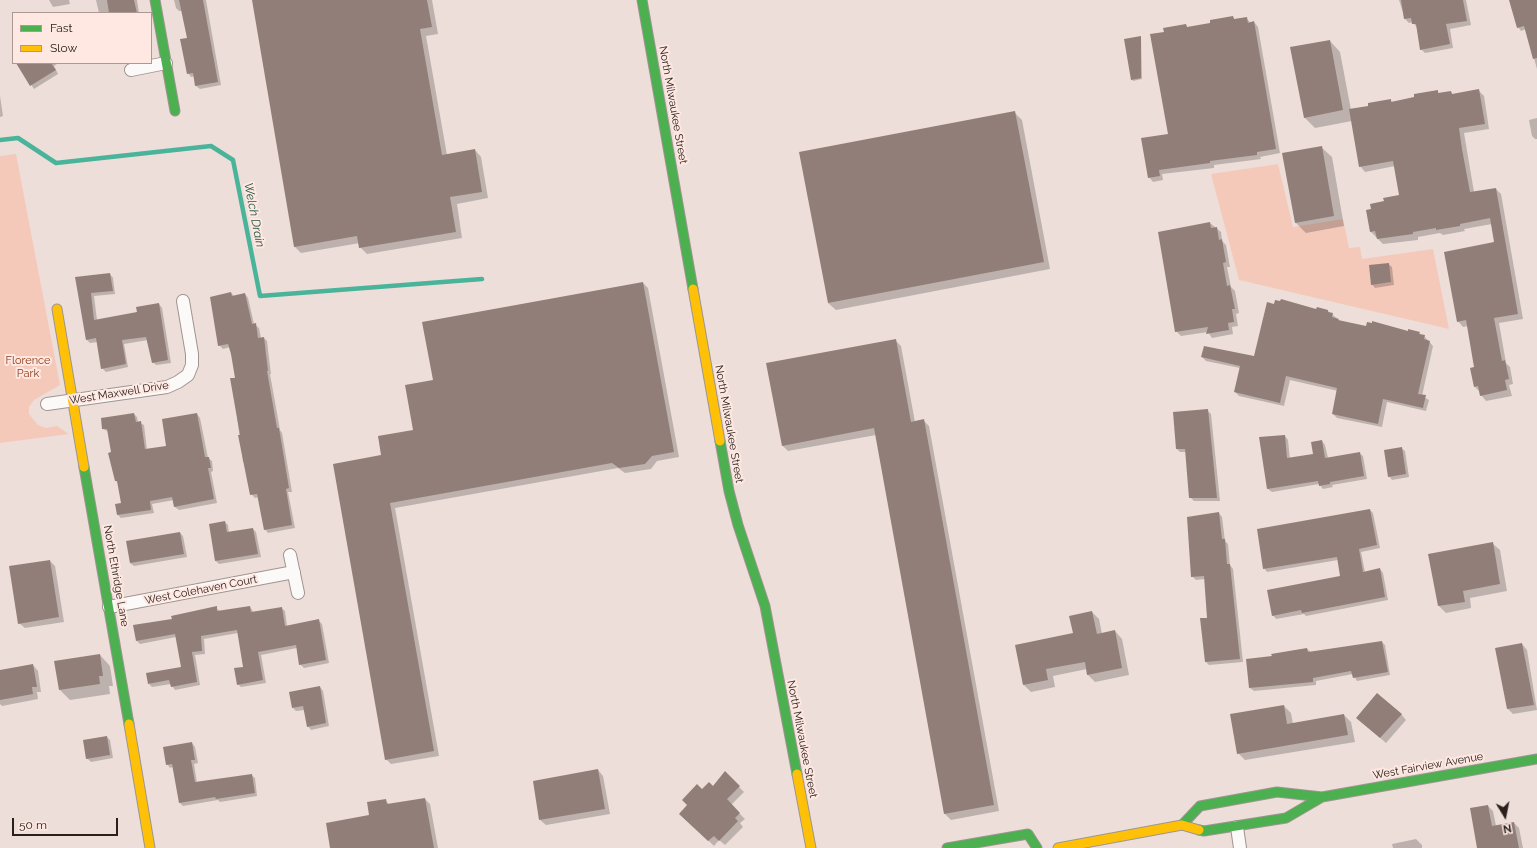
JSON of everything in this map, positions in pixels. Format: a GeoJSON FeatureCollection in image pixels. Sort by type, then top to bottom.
{"type":"FeatureCollection","features":[{"type":"Feature","properties":{"kind":"main road"},"geometry":{"type":"LineString","coordinates":[[155,0],[175,111]]}},
{"type":"Feature","properties":{"kind":"main road","name":"North Milwaukee Street"},"geometry":{"type":"LineString","coordinates":[[642,0],[729,491],[738,525],[765,606],[811,848]]}},
{"type":"Feature","properties":{"kind":"main road","name":"North Ethridge Lane"},"geometry":{"type":"LineString","coordinates":[[56,309],[150,848]]}},
{"type":"Feature","properties":{"kind":"main road","name":"West Fairview Avenue"},"geometry":{"type":"LineString","coordinates":[[1182,825],[1200,806],[1277,792],[1322,797],[1537,759]]}},
{"type":"Feature","properties":{"kind":"main road"},"geometry":{"type":"LineString","coordinates":[[1291,803],[1322,797]]}},
{"type":"Feature","properties":{"kind":"main road","name":"West Fairview Avenue"},"geometry":{"type":"LineString","coordinates":[[1058,848],[1182,825],[1204,831],[1237,827],[1286,818],[1322,797]]}},
{"type":"Feature","properties":{"kind":"main road"},"geometry":{"type":"LineString","coordinates":[[1237,827],[1247,816]]}},
{"type":"Feature","properties":{"kind":"main road"},"geometry":{"type":"LineString","coordinates":[[947,848],[1028,834],[1037,848]]}},
{"type":"Feature","properties":{"kind":"street"},"geometry":{"type":"LineString","coordinates":[[131,70],[166,64]]}},
{"type":"Feature","properties":{"kind":"street","name":"West Maxwell Drive"},"geometry":{"type":"LineString","coordinates":[[47,404],[167,387],[188,375],[192,365],[192,354],[183,301]]}},
{"type":"Feature","properties":{"kind":"street"},"geometry":{"type":"LineString","coordinates":[[290,554],[298,593]]}},
{"type":"Feature","properties":{"kind":"street","name":"West Colehaven Court"},"geometry":{"type":"LineString","coordinates":[[109,607],[294,572]]}},
{"type":"Feature","properties":{"kind":"street"},"geometry":{"type":"LineString","coordinates":[[1237,827],[1240,848]]}},
{"type":"Feature","properties":{"kind":"green space","name":"Florence Park"},"geometry":{"type":"Polygon","coordinates":[[[16,154],[60,385],[34,400],[29,407],[29,414],[38,425],[46,428],[57,426],[69,434],[0,443],[0,156],[16,154]]]}},
{"type":"Feature","properties":{"kind":"green space"},"geometry":{"type":"Polygon","coordinates":[[[1278,164],[1293,227],[1343,219],[1349,248],[1360,247],[1362,259],[1433,249],[1449,329],[1239,280],[1211,174],[1278,164]]]}},
{"type":"Feature","properties":{"kind":"building"},"geometry":{"type":"Polygon","coordinates":[[[107,0],[134,0],[137,12],[109,12],[107,0]]]}},
{"type":"Feature","properties":{"kind":"building"},"geometry":{"type":"Polygon","coordinates":[[[179,0],[203,0],[218,82],[195,86],[193,73],[187,74],[180,39],[187,38],[179,0]]]}},
{"type":"Feature","properties":{"kind":"building"},"geometry":{"type":"Polygon","coordinates":[[[252,0],[427,0],[432,27],[420,29],[442,155],[475,149],[482,192],[450,197],[456,232],[359,248],[357,236],[294,247],[252,0]]]}},
{"type":"Feature","properties":{"kind":"building"},"geometry":{"type":"Polygon","coordinates":[[[1401,0],[1463,0],[1467,21],[1446,24],[1450,44],[1420,50],[1416,24],[1412,24],[1411,18],[1404,19],[1401,0]]]}},
{"type":"Feature","properties":{"kind":"building"},"geometry":{"type":"Polygon","coordinates":[[[1509,0],[1537,0],[1537,58],[1533,59],[1524,26],[1517,28],[1509,0]]]}},
{"type":"Feature","properties":{"kind":"building"},"geometry":{"type":"Polygon","coordinates":[[[1233,16],[1234,19],[1247,17],[1248,23],[1254,21],[1276,149],[1257,152],[1257,155],[1159,170],[1160,176],[1148,178],[1141,138],[1168,134],[1150,34],[1164,32],[1163,28],[1186,24],[1187,27],[1210,23],[1210,20],[1233,16]]]}},
{"type":"Feature","properties":{"kind":"building"},"geometry":{"type":"Polygon","coordinates":[[[1141,36],[1141,78],[1131,80],[1124,39],[1141,36]]]}},
{"type":"Feature","properties":{"kind":"building"},"geometry":{"type":"Polygon","coordinates":[[[1330,40],[1343,110],[1304,118],[1290,47],[1330,40]]]}},
{"type":"Feature","properties":{"kind":"building"},"geometry":{"type":"Polygon","coordinates":[[[17,64],[52,64],[56,70],[30,86],[17,64]]]}},
{"type":"Feature","properties":{"kind":"building"},"geometry":{"type":"Polygon","coordinates":[[[1479,89],[1485,124],[1459,128],[1462,149],[1470,192],[1496,188],[1518,314],[1494,318],[1502,361],[1505,360],[1509,379],[1505,380],[1507,390],[1480,396],[1478,386],[1474,387],[1470,368],[1474,367],[1466,320],[1457,322],[1444,252],[1494,242],[1490,218],[1460,224],[1460,226],[1436,230],[1436,228],[1413,232],[1413,234],[1377,239],[1375,231],[1370,232],[1366,210],[1371,209],[1370,204],[1384,201],[1383,198],[1399,195],[1393,161],[1359,167],[1349,109],[1368,106],[1368,103],[1391,99],[1391,102],[1414,97],[1414,94],[1438,90],[1438,93],[1451,91],[1452,94],[1479,89]]]}},
{"type":"Feature","properties":{"kind":"building"},"geometry":{"type":"Polygon","coordinates":[[[1015,111],[1044,262],[828,303],[799,152],[1015,111]]]}},
{"type":"Feature","properties":{"kind":"building"},"geometry":{"type":"Polygon","coordinates":[[[1322,146],[1334,216],[1295,223],[1282,153],[1322,146]]]}},
{"type":"Feature","properties":{"kind":"building"},"geometry":{"type":"Polygon","coordinates":[[[1210,222],[1211,228],[1217,227],[1219,240],[1222,239],[1226,262],[1223,263],[1227,286],[1230,285],[1235,309],[1232,309],[1234,322],[1228,323],[1229,330],[1206,334],[1208,327],[1175,332],[1158,232],[1210,222]]]}},
{"type":"Feature","properties":{"kind":"building"},"geometry":{"type":"Polygon","coordinates":[[[1389,263],[1391,282],[1371,285],[1369,265],[1389,263]]]}},
{"type":"Feature","properties":{"kind":"building"},"geometry":{"type":"Polygon","coordinates":[[[110,273],[113,291],[91,293],[94,320],[137,312],[136,307],[159,303],[168,360],[152,363],[146,337],[122,340],[126,364],[101,369],[96,338],[86,340],[75,277],[110,273]]]}},
{"type":"Feature","properties":{"kind":"building"},"geometry":{"type":"Polygon","coordinates":[[[643,282],[674,452],[652,456],[645,464],[619,468],[612,463],[390,503],[434,751],[385,760],[333,464],[381,455],[378,436],[413,430],[405,385],[433,380],[422,322],[643,282]]]}},
{"type":"Feature","properties":{"kind":"building"},"geometry":{"type":"Polygon","coordinates":[[[231,292],[232,296],[245,293],[252,324],[256,323],[258,338],[264,337],[267,371],[277,428],[279,428],[289,488],[286,489],[292,525],[264,530],[257,494],[250,495],[238,435],[240,435],[230,378],[235,378],[231,354],[228,344],[218,346],[210,297],[231,292]]]}},
{"type":"Feature","properties":{"kind":"building"},"geometry":{"type":"Polygon","coordinates":[[[1281,299],[1316,309],[1317,307],[1328,310],[1328,312],[1333,313],[1332,317],[1339,319],[1338,320],[1366,326],[1367,322],[1372,323],[1372,321],[1408,331],[1408,329],[1420,332],[1419,334],[1425,335],[1424,339],[1430,341],[1418,394],[1426,395],[1423,408],[1383,399],[1378,424],[1332,414],[1337,388],[1286,376],[1280,403],[1234,392],[1240,366],[1201,357],[1204,346],[1254,356],[1267,302],[1274,304],[1275,300],[1280,301],[1281,299]]]}},
{"type":"Feature","properties":{"kind":"building"},"geometry":{"type":"Polygon","coordinates":[[[896,339],[911,422],[924,419],[994,805],[944,814],[874,428],[782,446],[766,363],[896,339]]]}},
{"type":"Feature","properties":{"kind":"building"},"geometry":{"type":"Polygon","coordinates":[[[1208,409],[1217,498],[1189,498],[1185,449],[1176,449],[1173,412],[1208,409]]]}},
{"type":"Feature","properties":{"kind":"building"},"geometry":{"type":"Polygon","coordinates":[[[134,413],[136,422],[141,421],[145,449],[166,446],[162,419],[197,413],[205,457],[209,457],[211,468],[208,468],[214,499],[174,507],[172,497],[150,501],[151,510],[117,515],[115,504],[121,503],[117,481],[115,481],[108,453],[111,452],[107,429],[102,429],[101,418],[134,413]]]}},
{"type":"Feature","properties":{"kind":"building"},"geometry":{"type":"Polygon","coordinates":[[[1285,435],[1287,458],[1313,454],[1311,442],[1322,440],[1325,458],[1360,452],[1364,476],[1330,482],[1330,484],[1319,486],[1318,481],[1267,489],[1259,437],[1285,435]]]}},
{"type":"Feature","properties":{"kind":"building"},"geometry":{"type":"Polygon","coordinates":[[[1402,447],[1406,474],[1388,477],[1384,450],[1402,447]]]}},
{"type":"Feature","properties":{"kind":"building"},"geometry":{"type":"Polygon","coordinates":[[[1370,509],[1377,545],[1359,549],[1363,572],[1380,568],[1385,597],[1302,613],[1301,610],[1272,616],[1267,590],[1340,576],[1337,557],[1263,569],[1257,529],[1370,509]]]}},
{"type":"Feature","properties":{"kind":"building"},"geometry":{"type":"Polygon","coordinates":[[[1219,512],[1222,539],[1225,539],[1227,564],[1230,564],[1240,659],[1205,662],[1200,618],[1207,618],[1204,576],[1191,577],[1187,517],[1219,512]]]}},
{"type":"Feature","properties":{"kind":"building"},"geometry":{"type":"Polygon","coordinates":[[[225,521],[227,532],[253,528],[258,554],[215,561],[209,524],[225,521]]]}},
{"type":"Feature","properties":{"kind":"building"},"geometry":{"type":"Polygon","coordinates":[[[180,532],[184,554],[130,563],[126,541],[180,532]]]}},
{"type":"Feature","properties":{"kind":"building"},"geometry":{"type":"Polygon","coordinates":[[[1493,542],[1500,584],[1463,591],[1465,602],[1438,606],[1428,554],[1493,542]]]}},
{"type":"Feature","properties":{"kind":"building"},"geometry":{"type":"Polygon","coordinates":[[[50,560],[59,617],[18,624],[9,566],[50,560]]]}},
{"type":"Feature","properties":{"kind":"building"},"geometry":{"type":"Polygon","coordinates":[[[217,606],[217,611],[250,606],[251,612],[282,607],[285,626],[319,619],[326,660],[299,665],[296,645],[258,652],[263,680],[237,685],[234,668],[243,667],[237,630],[201,636],[202,651],[192,652],[197,682],[171,687],[169,680],[148,684],[146,673],[181,667],[175,634],[136,641],[133,625],[172,619],[171,616],[217,606]]]}},
{"type":"Feature","properties":{"kind":"building"},"geometry":{"type":"Polygon","coordinates":[[[1092,611],[1097,634],[1115,630],[1122,668],[1087,675],[1085,662],[1046,669],[1048,680],[1023,685],[1015,645],[1073,633],[1069,616],[1092,611]]]}},
{"type":"Feature","properties":{"kind":"building"},"geometry":{"type":"Polygon","coordinates":[[[1382,641],[1388,672],[1353,678],[1351,671],[1313,678],[1313,682],[1249,688],[1246,659],[1272,656],[1271,654],[1307,648],[1308,652],[1382,641]]]}},
{"type":"Feature","properties":{"kind":"building"},"geometry":{"type":"Polygon","coordinates":[[[1522,643],[1534,705],[1507,709],[1495,648],[1522,643]]]}},
{"type":"Feature","properties":{"kind":"building"},"geometry":{"type":"Polygon","coordinates":[[[100,654],[103,676],[99,676],[100,684],[59,690],[54,661],[100,654]]]}},
{"type":"Feature","properties":{"kind":"building"},"geometry":{"type":"Polygon","coordinates":[[[33,664],[37,687],[32,687],[33,694],[0,700],[0,670],[33,664]]]}},
{"type":"Feature","properties":{"kind":"building"},"geometry":{"type":"Polygon","coordinates":[[[320,686],[326,723],[307,727],[303,706],[292,708],[289,692],[320,686]]]}},
{"type":"Feature","properties":{"kind":"building"},"geometry":{"type":"Polygon","coordinates":[[[1377,693],[1402,714],[1380,738],[1356,718],[1377,693]]]}},
{"type":"Feature","properties":{"kind":"building"},"geometry":{"type":"Polygon","coordinates":[[[1284,705],[1287,724],[1344,714],[1348,735],[1237,754],[1230,714],[1284,705]]]}},
{"type":"Feature","properties":{"kind":"building"},"geometry":{"type":"Polygon","coordinates":[[[107,736],[110,755],[86,759],[83,740],[107,736]]]}},
{"type":"Feature","properties":{"kind":"building"},"geometry":{"type":"Polygon","coordinates":[[[192,742],[195,760],[191,760],[195,782],[252,774],[255,793],[216,799],[215,797],[179,803],[172,764],[166,765],[163,747],[192,742]]]}},
{"type":"Feature","properties":{"kind":"building"},"geometry":{"type":"Polygon","coordinates":[[[598,769],[605,809],[539,820],[533,781],[598,769]]]}},
{"type":"Feature","properties":{"kind":"building"},"geometry":{"type":"Polygon","coordinates":[[[725,771],[740,786],[727,799],[740,813],[735,818],[738,821],[719,841],[714,836],[708,841],[679,814],[687,805],[682,800],[697,784],[702,789],[709,782],[713,786],[725,771]]]}},
{"type":"Feature","properties":{"kind":"building"},"geometry":{"type":"Polygon","coordinates":[[[425,798],[434,848],[330,848],[326,823],[369,815],[367,802],[386,799],[387,804],[425,798]]]}},
{"type":"Feature","properties":{"kind":"building"},"geometry":{"type":"Polygon","coordinates":[[[1488,805],[1492,826],[1514,822],[1519,848],[1477,848],[1470,808],[1488,805]]]}},
{"type":"Feature","properties":{"kind":"waterway","name":"Welch Drain"},"geometry":{"type":"LineString","coordinates":[[0,140],[18,138],[56,163],[211,146],[233,160],[260,296],[482,279]]}},
{"type":"Feature","properties":{"kind":"traffic: fast"},"geometry":{"type":"LineString","coordinates":[[155,0],[175,111]]}},
{"type":"Feature","properties":{"kind":"traffic: fast"},"geometry":{"type":"LineString","coordinates":[[642,0],[693,289]]}},
{"type":"Feature","properties":{"kind":"traffic: fast"},"geometry":{"type":"LineString","coordinates":[[720,441],[729,491],[738,525],[765,606],[797,774]]}},
{"type":"Feature","properties":{"kind":"traffic: fast"},"geometry":{"type":"LineString","coordinates":[[84,467],[129,724]]}},
{"type":"Feature","properties":{"kind":"traffic: fast"},"geometry":{"type":"LineString","coordinates":[[1182,825],[1200,806],[1277,792],[1322,797],[1537,759]]}},
{"type":"Feature","properties":{"kind":"traffic: fast"},"geometry":{"type":"LineString","coordinates":[[1199,830],[1204,831],[1286,818],[1322,797]]}},
{"type":"Feature","properties":{"kind":"traffic: fast"},"geometry":{"type":"LineString","coordinates":[[947,848],[1028,834],[1037,848]]}},
{"type":"Feature","properties":{"kind":"traffic: slow"},"geometry":{"type":"LineString","coordinates":[[693,289],[720,441]]}},
{"type":"Feature","properties":{"kind":"traffic: slow"},"geometry":{"type":"LineString","coordinates":[[57,309],[84,467]]}},
{"type":"Feature","properties":{"kind":"traffic: slow"},"geometry":{"type":"LineString","coordinates":[[129,724],[150,848]]}},
{"type":"Feature","properties":{"kind":"traffic: slow"},"geometry":{"type":"LineString","coordinates":[[797,774],[811,848]]}},
{"type":"Feature","properties":{"kind":"traffic: slow"},"geometry":{"type":"LineString","coordinates":[[1058,848],[1182,825],[1199,830]]}}]}
